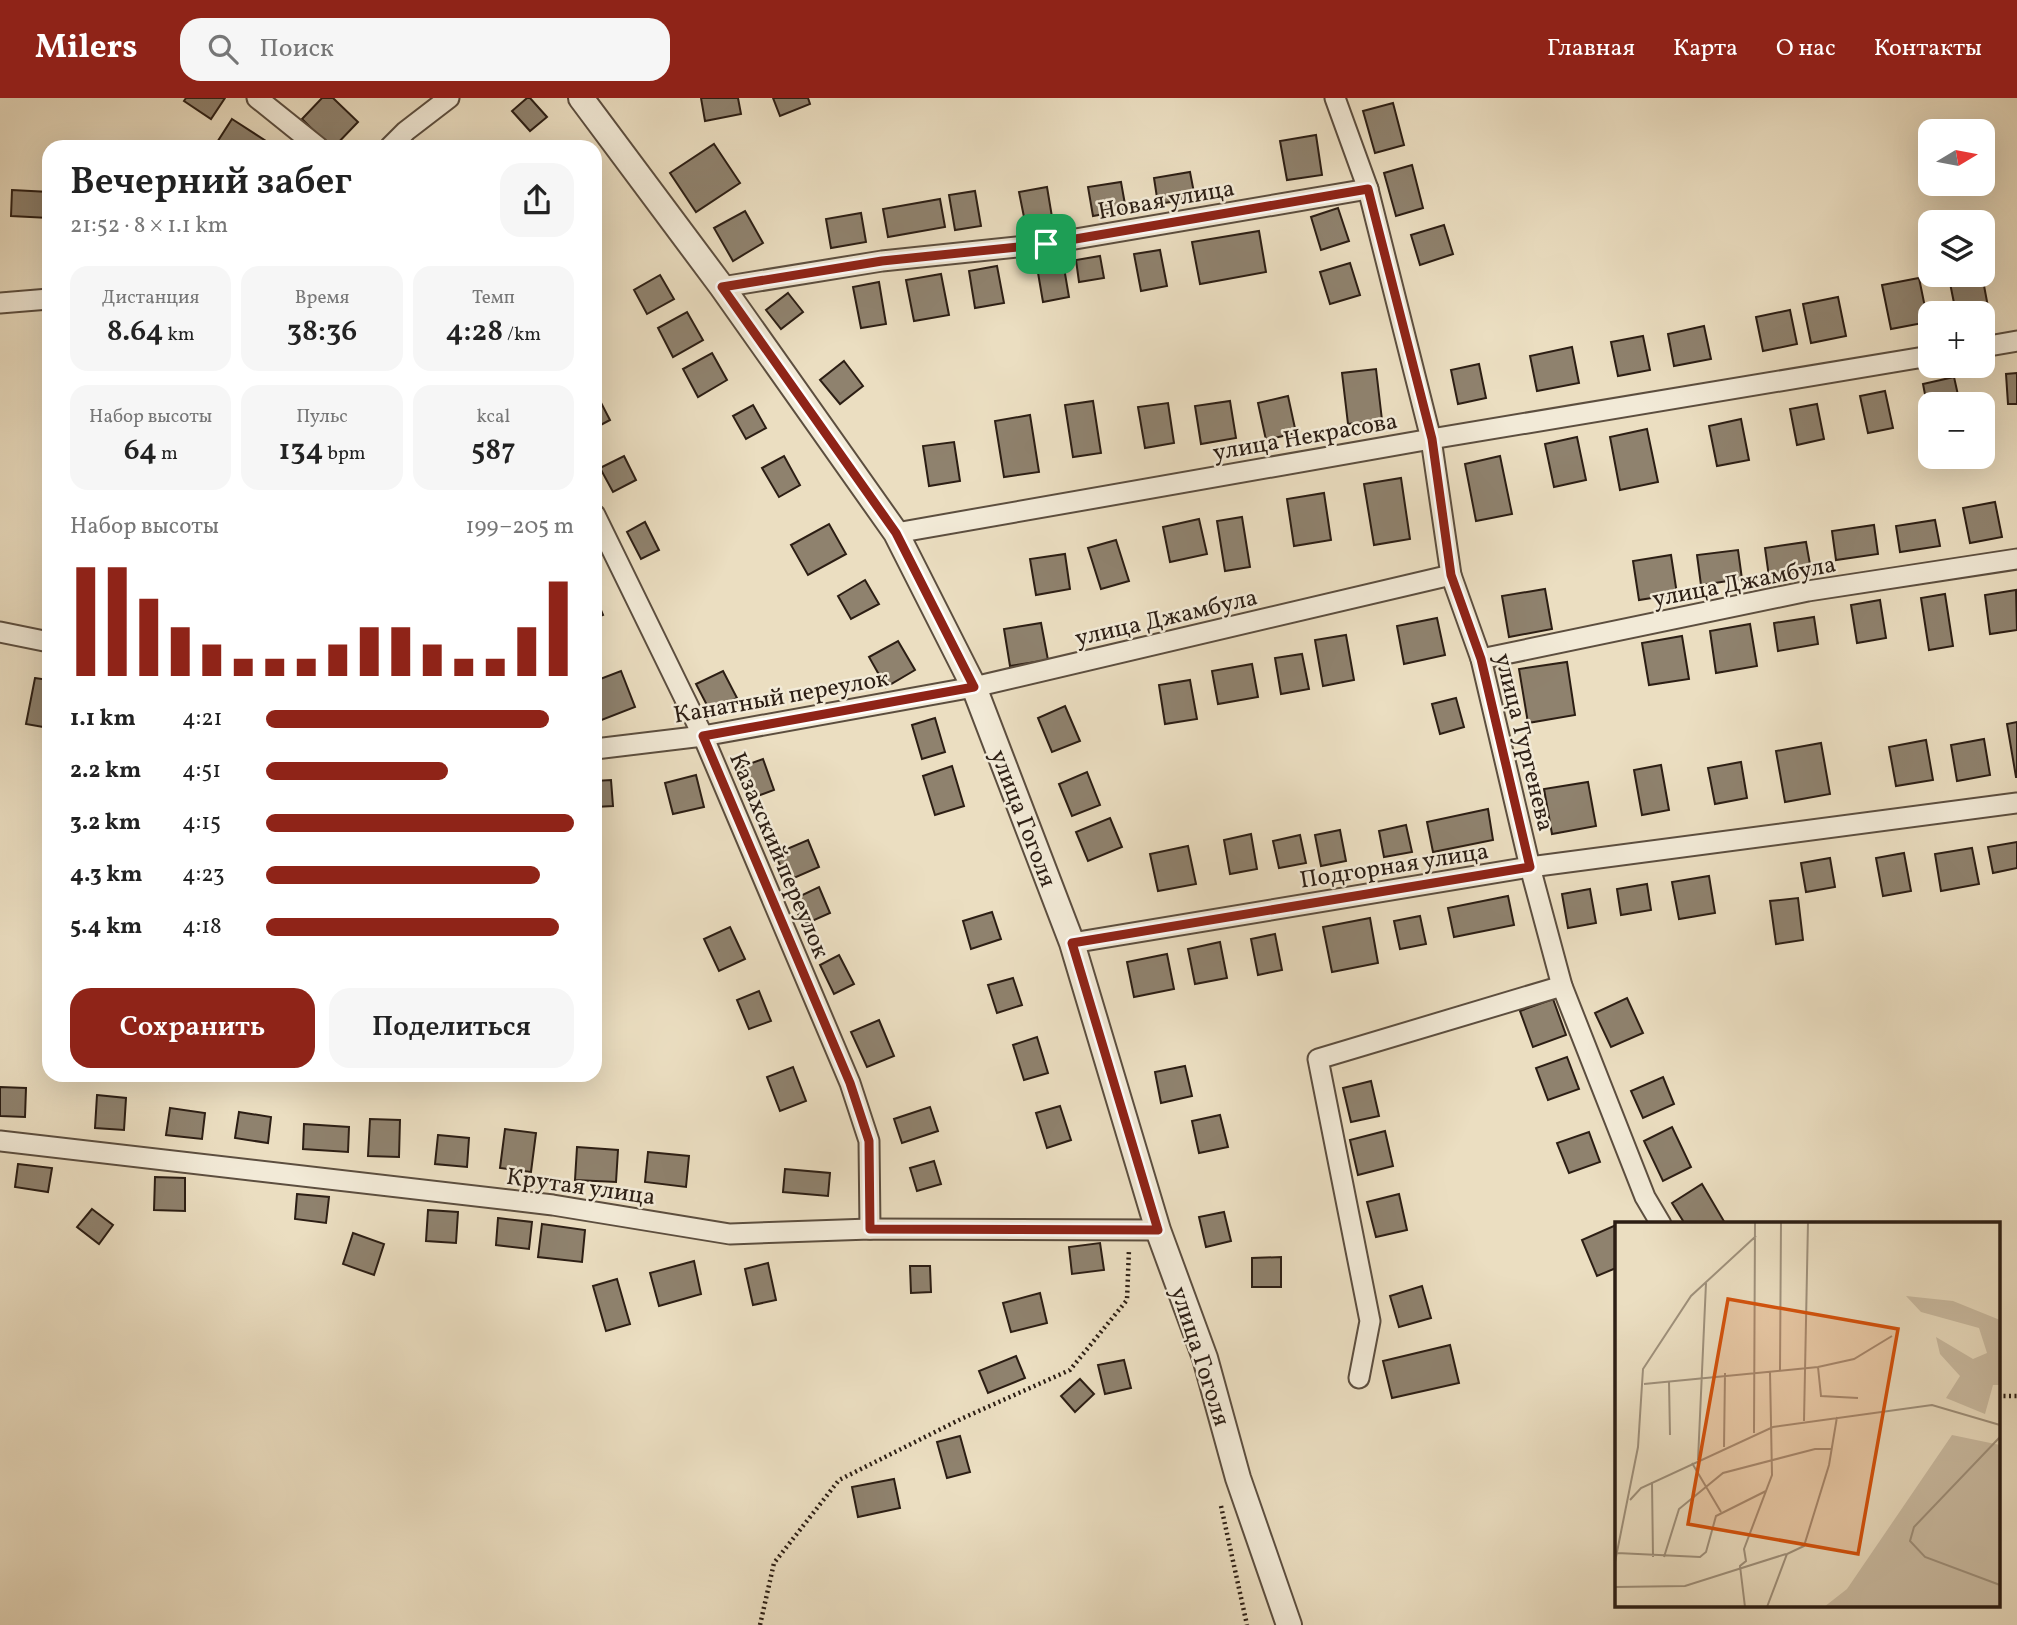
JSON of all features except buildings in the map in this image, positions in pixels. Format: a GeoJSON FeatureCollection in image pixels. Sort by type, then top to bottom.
{"type":"FeatureCollection","features":[{"type":"Feature","properties":{"kind":"street"},"geometry":{"type":"LineString","coordinates":[[257,98],[309,140]]}},
{"type":"Feature","properties":{"kind":"street"},"geometry":{"type":"LineString","coordinates":[[397,140],[449,98]]}},
{"type":"Feature","properties":{"kind":"street","name":"улица Гоголя"},"geometry":{"type":"LineString","coordinates":[[581,98],[722,287],[896,533],[974,687],[1072,943],[1158,1230],[1205,1358],[1238,1478],[1289,1625]]}},
{"type":"Feature","properties":{"kind":"street","name":"улица Тургенева"},"geometry":{"type":"LineString","coordinates":[[1335,98],[1368,189],[1432,439],[1451,575],[1481,659],[1530,867],[1562,986],[1645,1197],[1660,1222]]}},
{"type":"Feature","properties":{"kind":"street","name":"Новая улица"},"geometry":{"type":"LineString","coordinates":[[722,287],[882,261],[1046,244],[1368,189]]}},
{"type":"Feature","properties":{"kind":"street"},"geometry":{"type":"LineString","coordinates":[[0,303],[42,300]]}},
{"type":"Feature","properties":{"kind":"street"},"geometry":{"type":"LineString","coordinates":[[1995,345],[2017,341]]}},
{"type":"Feature","properties":{"kind":"street","name":"улица Некрасова"},"geometry":{"type":"LineString","coordinates":[[896,533],[1432,439],[1918,358]]}},
{"type":"Feature","properties":{"kind":"street","name":"Казахский переулок"},"geometry":{"type":"LineString","coordinates":[[602,529],[703,736],[850,1083],[869,1141],[870,1229]]}},
{"type":"Feature","properties":{"kind":"street","name":"улица Джамбула"},"geometry":{"type":"LineString","coordinates":[[1481,659],[1808,591],[2017,559]]}},
{"type":"Feature","properties":{"kind":"street","name":"улица Джамбула"},"geometry":{"type":"LineString","coordinates":[[974,687],[1451,575]]}},
{"type":"Feature","properties":{"kind":"street"},"geometry":{"type":"LineString","coordinates":[[0,632],[42,641]]}},
{"type":"Feature","properties":{"kind":"street","name":"Канатный переулок"},"geometry":{"type":"LineString","coordinates":[[602,748],[703,736],[974,687]]}},
{"type":"Feature","properties":{"kind":"street","name":"Подгорная улица"},"geometry":{"type":"LineString","coordinates":[[1072,943],[1530,867],[2017,803]]}},
{"type":"Feature","properties":{"kind":"street"},"geometry":{"type":"LineString","coordinates":[[1359,1378],[1370,1321],[1318,1059],[1562,986]]}},
{"type":"Feature","properties":{"kind":"street","name":"Крутая улица"},"geometry":{"type":"LineString","coordinates":[[0,1141],[553,1205],[730,1234],[870,1229],[1158,1230]]}},
{"type":"Feature","properties":{"kind":"path"},"geometry":{"type":"LineString","coordinates":[[760,1625],[774,1563],[839,1480],[962,1418],[1070,1370],[1127,1300],[1129,1231]]}},
{"type":"Feature","properties":{"kind":"route"},"geometry":{"type":"LineString","coordinates":[[1368,189],[1432,439],[1451,575],[1481,659],[1530,867],[1072,943],[1158,1230],[870,1229],[869,1141],[850,1083],[703,736],[974,687],[896,533],[722,287],[882,261],[1046,244],[1368,189]]}}]}
